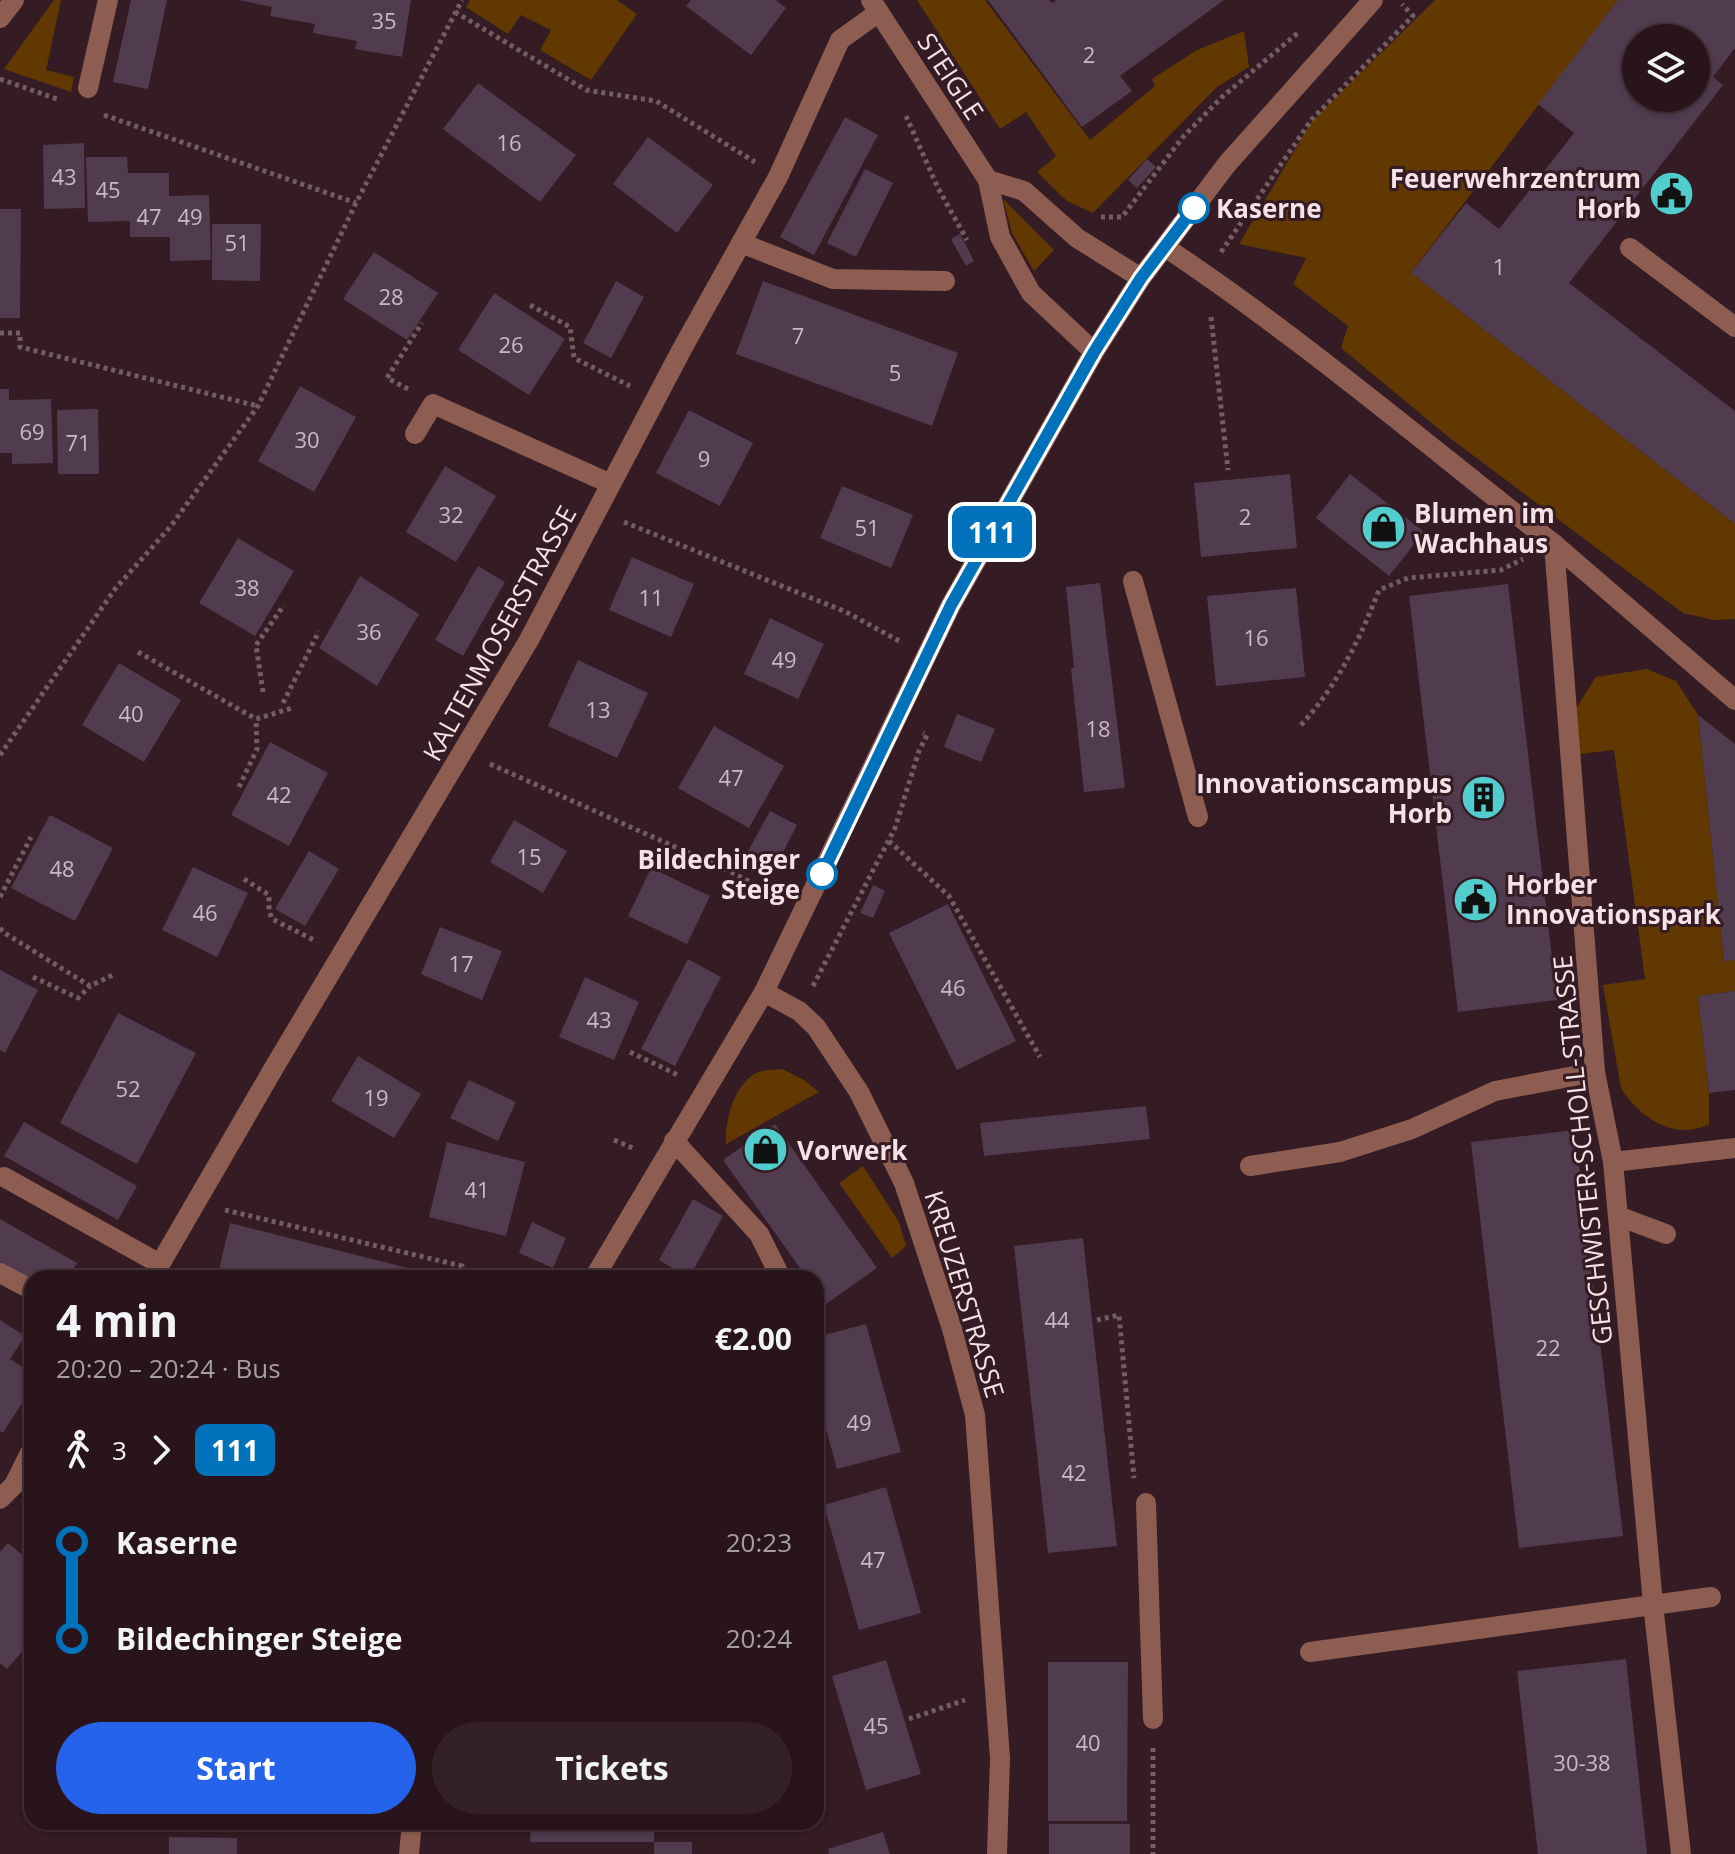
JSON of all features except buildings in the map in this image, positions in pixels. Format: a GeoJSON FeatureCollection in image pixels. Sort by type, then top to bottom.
{"type":"FeatureCollection","features":[{"type":"Feature","properties":{"kind":"street"},"geometry":{"type":"LineString","coordinates":[[0,18],[14,0]]}},
{"type":"Feature","properties":{"kind":"street"},"geometry":{"type":"LineString","coordinates":[[88,88],[108,0]]}},
{"type":"Feature","properties":{"kind":"street"},"geometry":{"type":"LineString","coordinates":[[599,1270],[764,992],[951,605],[1094,352],[1141,278],[1227,164],[1373,0]]}},
{"type":"Feature","properties":{"kind":"street","name":"KALTENMOSERSTRASSE"},"geometry":{"type":"LineString","coordinates":[[157,1270],[529,640],[778,177],[840,40],[875,6]]}},
{"type":"Feature","properties":{"kind":"street","name":"STEIGLE"},"geometry":{"type":"LineString","coordinates":[[875,6],[988,180],[1000,237],[1031,293],[1094,352]]}},
{"type":"Feature","properties":{"kind":"street"},"geometry":{"type":"LineString","coordinates":[[988,180],[1024,191],[1077,238],[1141,278]]}},
{"type":"Feature","properties":{"kind":"street"},"geometry":{"type":"LineString","coordinates":[[741,243],[833,279],[945,281]]}},
{"type":"Feature","properties":{"kind":"street"},"geometry":{"type":"LineString","coordinates":[[1165,247],[1373,402],[1554,544],[1735,699]]}},
{"type":"Feature","properties":{"kind":"street"},"geometry":{"type":"LineString","coordinates":[[1630,248],[1735,327]]}},
{"type":"Feature","properties":{"kind":"street"},"geometry":{"type":"LineString","coordinates":[[415,434],[433,404],[611,484]]}},
{"type":"Feature","properties":{"kind":"street","name":"GESCHWISTER-SCHOLL-STRASSE"},"geometry":{"type":"LineString","coordinates":[[1554,544],[1595,1072],[1613,1162],[1653,1604],[1681,1854]]}},
{"type":"Feature","properties":{"kind":"street"},"geometry":{"type":"LineString","coordinates":[[1133,581],[1198,817]]}},
{"type":"Feature","properties":{"kind":"street","name":"KREUZERSTRASSE"},"geometry":{"type":"LineString","coordinates":[[764,992],[799,1011],[816,1027],[859,1092],[904,1183],[952,1329],[975,1415],[1000,1758],[997,1854]]}},
{"type":"Feature","properties":{"kind":"street"},"geometry":{"type":"LineString","coordinates":[[1250,1166],[1340,1152],[1412,1129],[1495,1091],[1595,1072]]}},
{"type":"Feature","properties":{"kind":"street"},"geometry":{"type":"LineString","coordinates":[[674,1141],[759,1234],[777,1270]]}},
{"type":"Feature","properties":{"kind":"street"},"geometry":{"type":"LineString","coordinates":[[1613,1162],[1735,1148]]}},
{"type":"Feature","properties":{"kind":"street"},"geometry":{"type":"LineString","coordinates":[[4,1177],[154,1270]]}},
{"type":"Feature","properties":{"kind":"street"},"geometry":{"type":"LineString","coordinates":[[1618,1216],[1666,1234]]}},
{"type":"Feature","properties":{"kind":"street"},"geometry":{"type":"LineString","coordinates":[[0,1273],[24,1286]]}},
{"type":"Feature","properties":{"kind":"street"},"geometry":{"type":"LineString","coordinates":[[0,1499],[14,1485],[24,1465]]}},
{"type":"Feature","properties":{"kind":"street"},"geometry":{"type":"LineString","coordinates":[[1146,1503],[1153,1719]]}},
{"type":"Feature","properties":{"kind":"street"},"geometry":{"type":"LineString","coordinates":[[1310,1652],[1711,1597]]}},
{"type":"Feature","properties":{"kind":"street"},"geometry":{"type":"LineString","coordinates":[[409,1854],[411,1830]]}},
{"type":"Feature","properties":{"kind":"path"},"geometry":{"type":"LineString","coordinates":[[0,755],[115,589],[171,526],[258,406],[356,203],[462,0]]}},
{"type":"Feature","properties":{"kind":"path"},"geometry":{"type":"LineString","coordinates":[[1228,470],[1206,275],[1312,119],[1413,16],[1399,0]]}},
{"type":"Feature","properties":{"kind":"path"},"geometry":{"type":"LineString","coordinates":[[455,12],[586,90],[656,101],[778,177]]}},
{"type":"Feature","properties":{"kind":"path"},"geometry":{"type":"LineString","coordinates":[[1077,238],[1095,217],[1122,217],[1183,137],[1222,97],[1305,27]]}},
{"type":"Feature","properties":{"kind":"path"},"geometry":{"type":"LineString","coordinates":[[0,79],[71,104]]}},
{"type":"Feature","properties":{"kind":"path"},"geometry":{"type":"LineString","coordinates":[[904,110],[938,188],[971,247]]}},
{"type":"Feature","properties":{"kind":"path"},"geometry":{"type":"LineString","coordinates":[[100,114],[356,203]]}},
{"type":"Feature","properties":{"kind":"path"},"geometry":{"type":"LineString","coordinates":[[530,305],[570,327],[574,358],[656,399]]}},
{"type":"Feature","properties":{"kind":"path"},"geometry":{"type":"LineString","coordinates":[[422,323],[387,378],[433,404]]}},
{"type":"Feature","properties":{"kind":"path"},"geometry":{"type":"LineString","coordinates":[[0,333],[20,333],[20,347],[258,406]]}},
{"type":"Feature","properties":{"kind":"path"},"geometry":{"type":"LineString","coordinates":[[597,512],[846,612],[926,655]]}},
{"type":"Feature","properties":{"kind":"path"},"geometry":{"type":"LineString","coordinates":[[1301,725],[1323,701],[1342,669],[1379,590],[1408,578],[1501,570],[1554,544]]}},
{"type":"Feature","properties":{"kind":"path"},"geometry":{"type":"LineString","coordinates":[[263,692],[256,645],[284,605]]}},
{"type":"Feature","properties":{"kind":"path"},"geometry":{"type":"LineString","coordinates":[[283,703],[319,631]]}},
{"type":"Feature","properties":{"kind":"path"},"geometry":{"type":"LineString","coordinates":[[138,652],[256,719],[292,708]]}},
{"type":"Feature","properties":{"kind":"path"},"geometry":{"type":"LineString","coordinates":[[239,787],[257,749],[256,719]]}},
{"type":"Feature","properties":{"kind":"path"},"geometry":{"type":"LineString","coordinates":[[464,752],[781,897]]}},
{"type":"Feature","properties":{"kind":"path"},"geometry":{"type":"LineString","coordinates":[[0,897],[31,837]]}},
{"type":"Feature","properties":{"kind":"path"},"geometry":{"type":"LineString","coordinates":[[889,841],[949,896],[1040,1057]]}},
{"type":"Feature","properties":{"kind":"path"},"geometry":{"type":"LineString","coordinates":[[244,879],[269,895],[272,919],[342,954]]}},
{"type":"Feature","properties":{"kind":"path"},"geometry":{"type":"LineString","coordinates":[[0,928],[90,986]]}},
{"type":"Feature","properties":{"kind":"path"},"geometry":{"type":"LineString","coordinates":[[33,977],[78,998],[90,986],[115,974]]}},
{"type":"Feature","properties":{"kind":"path"},"geometry":{"type":"LineString","coordinates":[[630,1052],[706,1089]]}},
{"type":"Feature","properties":{"kind":"path"},"geometry":{"type":"LineString","coordinates":[[196,1203],[462,1266],[461,1270]]}},
{"type":"Feature","properties":{"kind":"path"},"geometry":{"type":"LineString","coordinates":[[1097,1320],[1119,1315],[1135,1481],[1146,1503]]}},
{"type":"Feature","properties":{"kind":"path"},"geometry":{"type":"LineString","coordinates":[[909,1719],[995,1690]]}},
{"type":"Feature","properties":{"kind":"path"},"geometry":{"type":"LineString","coordinates":[[1153,1719],[1153,1854]]}},
{"type":"Feature","properties":{"kind":"shaded area"},"geometry":{"type":"Polygon","coordinates":[[[54,0],[61,0],[46,70],[74,77],[71,92],[4,69],[54,0]]]}},
{"type":"Feature","properties":{"kind":"shaded area"},"geometry":{"type":"Polygon","coordinates":[[[470,0],[617,0],[637,14],[591,80],[540,50],[551,30],[521,15],[508,34],[466,7],[470,0]]]}},
{"type":"Feature","properties":{"kind":"shaded area"},"geometry":{"type":"Polygon","coordinates":[[[917,0],[985,0],[1090,140],[1155,86],[1152,79],[1197,50],[1244,31],[1249,67],[1217,87],[1093,213],[1067,201],[1037,172],[1056,156],[1026,112],[1000,129],[917,0]]]}},
{"type":"Feature","properties":{"kind":"shaded area"},"geometry":{"type":"Polygon","coordinates":[[[1435,0],[1618,0],[1411,273],[1735,524],[1735,619],[1714,620],[1683,613],[1450,438],[1341,348],[1348,326],[1293,284],[1306,258],[1239,244],[1312,121],[1435,0]]]}},
{"type":"Feature","properties":{"kind":"shaded area"},"geometry":{"type":"Polygon","coordinates":[[[1003,199],[1054,250],[1034,271],[1012,233],[1003,199]]]}},
{"type":"Feature","properties":{"kind":"shaded area"},"geometry":{"type":"Polygon","coordinates":[[[1647,669],[1676,681],[1698,715],[1724,961],[1735,960],[1735,991],[1698,996],[1709,1093],[1709,1125],[1689,1130],[1673,1129],[1655,1122],[1639,1110],[1621,1088],[1603,985],[1645,979],[1614,750],[1572,755],[1573,713],[1596,677],[1647,669]]]}},
{"type":"Feature","properties":{"kind":"shaded area"},"geometry":{"type":"Polygon","coordinates":[[[782,1069],[819,1092],[726,1144],[729,1115],[741,1086],[756,1073],[782,1069]]]}},
{"type":"Feature","properties":{"kind":"shaded area"},"geometry":{"type":"Polygon","coordinates":[[[863,1166],[899,1222],[906,1246],[892,1258],[839,1183],[863,1166]]]}},
{"type":"Feature","properties":{"kind":"bus line","name":"111"},"geometry":{"type":"LineString","coordinates":[[822,874],[951,605],[1094,352],[1141,278],[1194,208]]}},
{"type":"Feature","properties":{"kind":"place","name":"Feuerwehrzentrum Horb"},"geometry":{"type":"Point","coordinates":[1672,193]}},
{"type":"Feature","properties":{"kind":"place","name":"Kaserne"},"geometry":{"type":"Point","coordinates":[1194,208]}},
{"type":"Feature","properties":{"kind":"place","name":"Blumen im Wachhaus"},"geometry":{"type":"Point","coordinates":[1383,528]}},
{"type":"Feature","properties":{"kind":"place","name":"Innovationscampus Horb"},"geometry":{"type":"Point","coordinates":[1483,798]}},
{"type":"Feature","properties":{"kind":"place","name":"Bildechinger Steige"},"geometry":{"type":"Point","coordinates":[822,874]}},
{"type":"Feature","properties":{"kind":"place","name":"Horber Innovationspark"},"geometry":{"type":"Point","coordinates":[1475,899]}},
{"type":"Feature","properties":{"kind":"place","name":"Vorwerk"},"geometry":{"type":"Point","coordinates":[766,1150]}}]}
